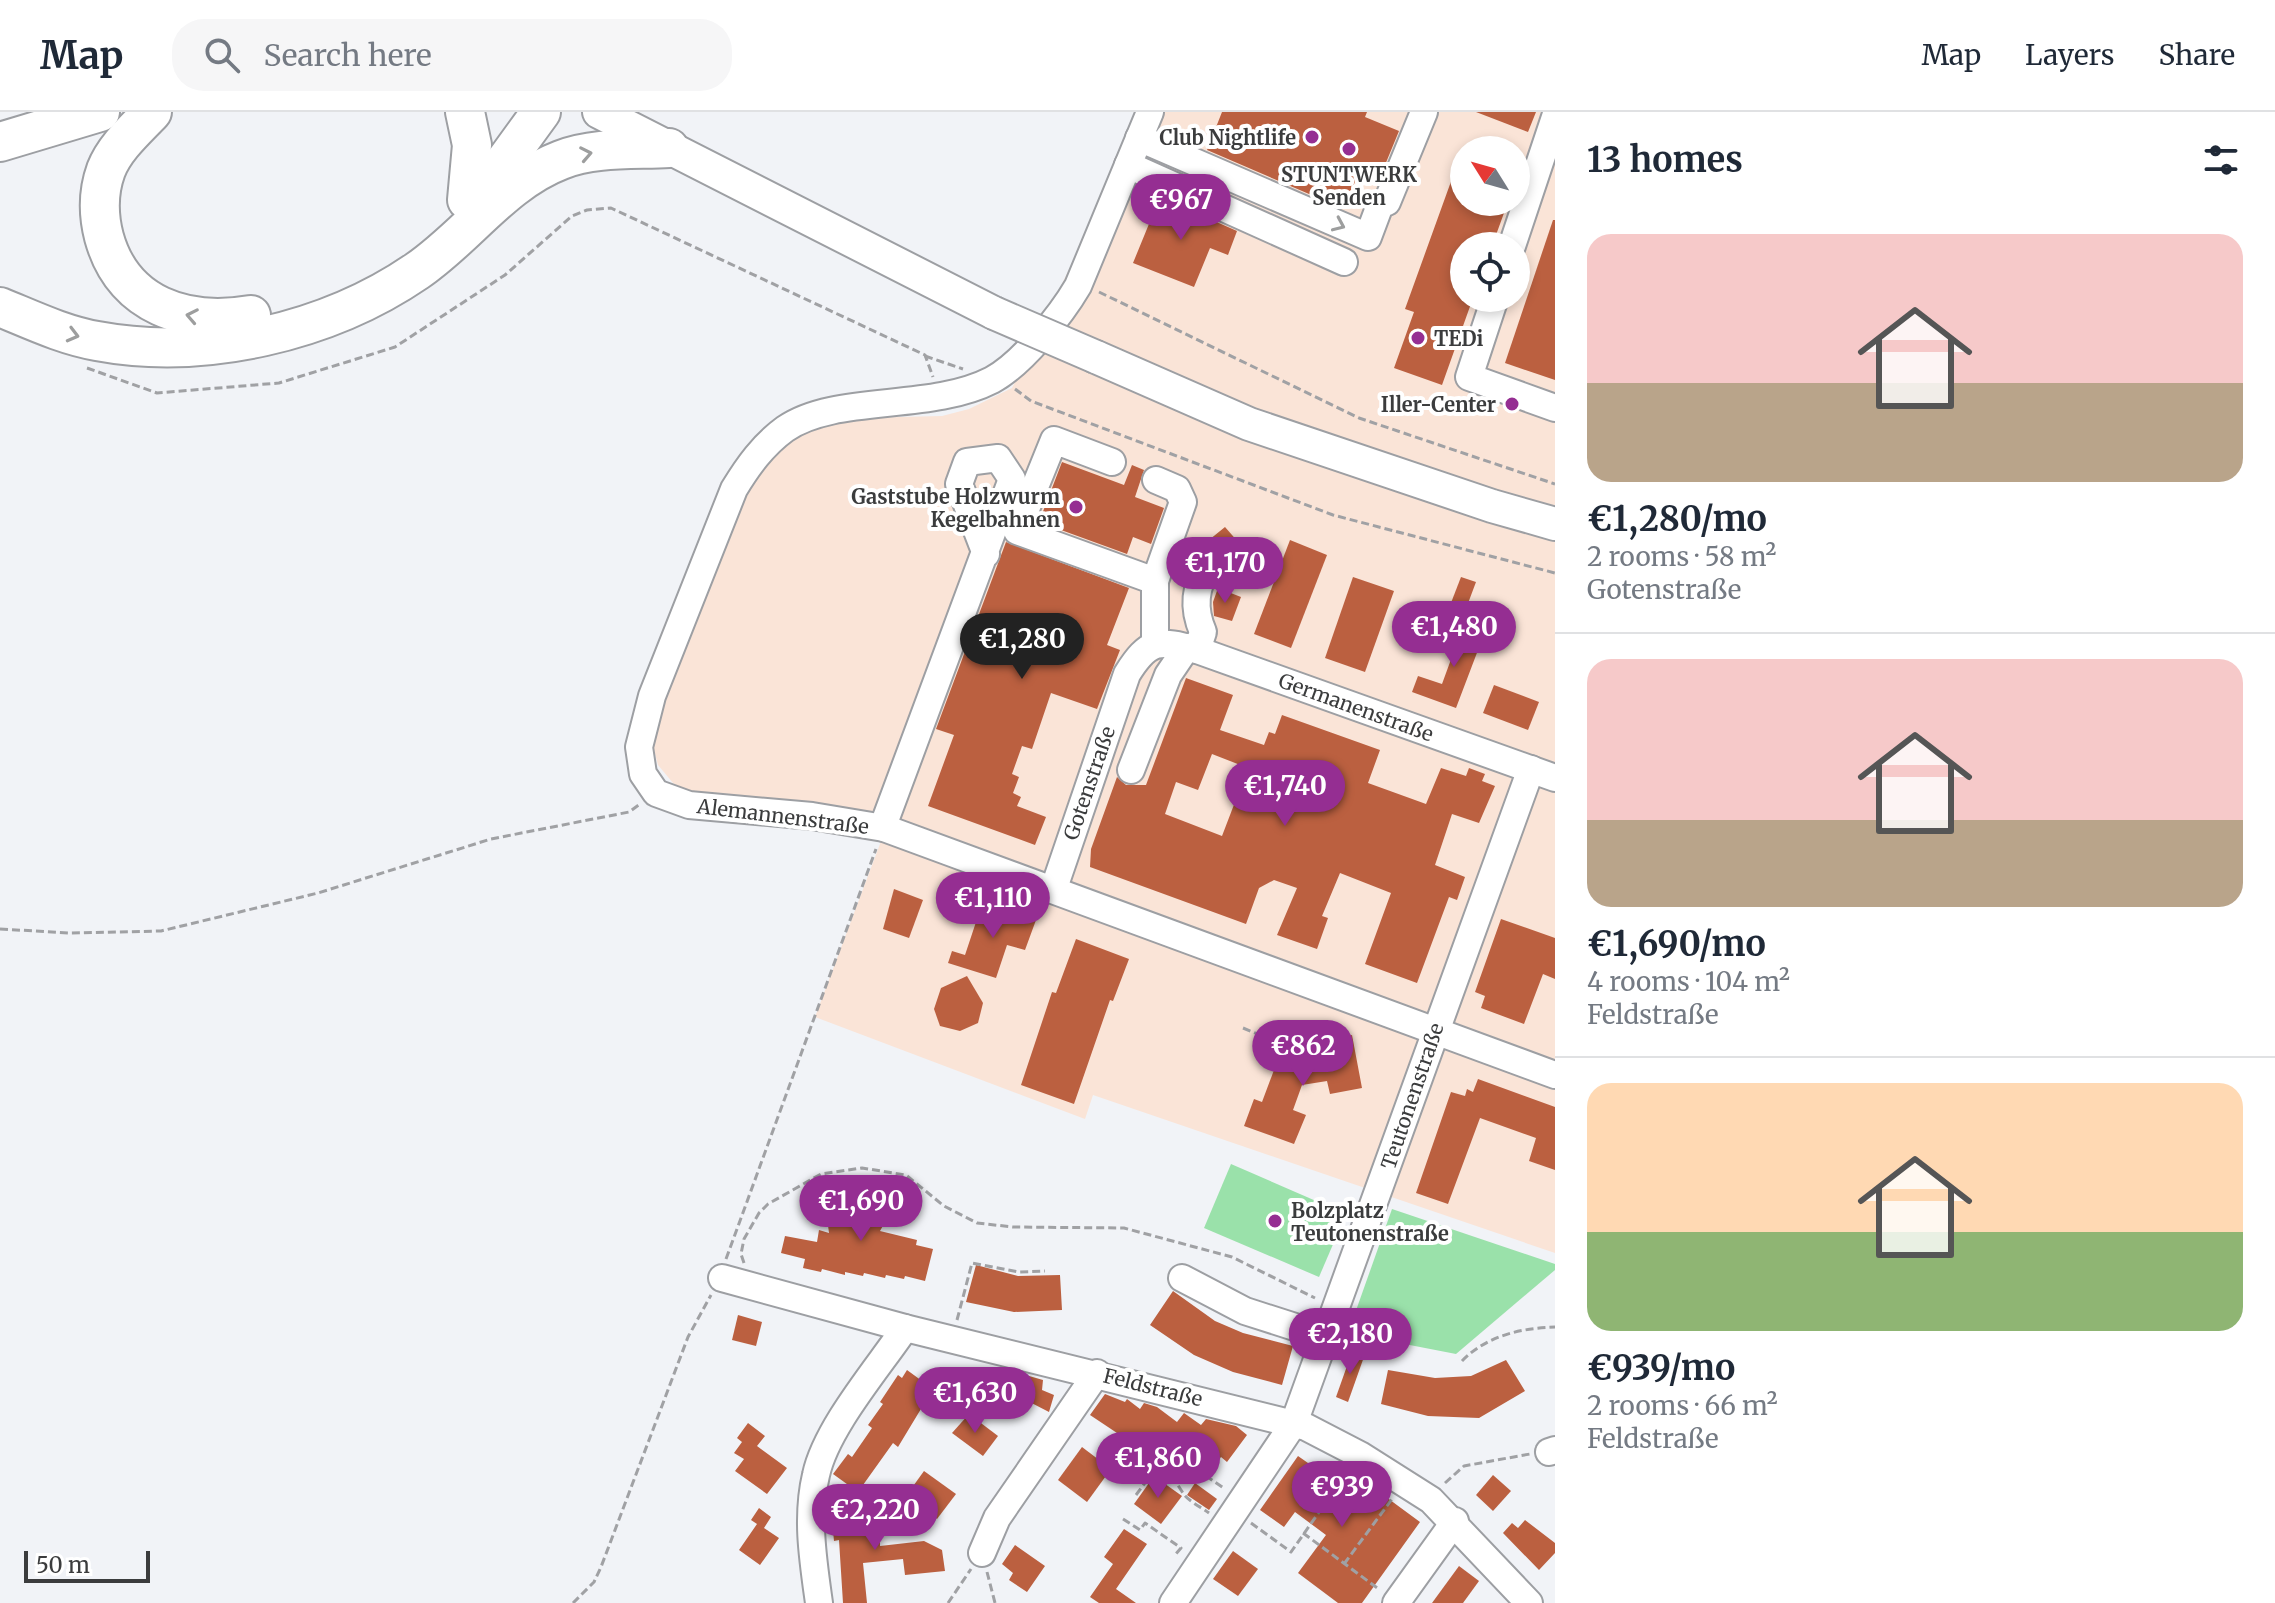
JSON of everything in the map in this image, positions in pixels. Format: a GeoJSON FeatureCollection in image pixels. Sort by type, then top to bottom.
{"type":"FeatureCollection","features":[{"type":"Feature","properties":{"kind":"highway"},"geometry":{"type":"LineString","coordinates":[[0,142],[100,112]]}},
{"type":"Feature","properties":{"kind":"highway"},"geometry":{"type":"LineString","coordinates":[[152,112],[115,154],[106,169],[99,209],[102,229],[109,257],[130,285],[164,309],[196,318],[225,319],[277,310],[373,274],[481,202],[560,160],[590,152],[669,148]]}},
{"type":"Feature","properties":{"kind":"highway"},"geometry":{"type":"LineString","coordinates":[[465,112],[481,202]]}},
{"type":"Feature","properties":{"kind":"highway"},"geometry":{"type":"LineString","coordinates":[[481,202],[493,178],[541,112]]}},
{"type":"Feature","properties":{"kind":"highway"},"geometry":{"type":"LineString","coordinates":[[0,307],[59,331],[99,341],[176,348],[243,339],[315,323],[418,271],[481,202],[551,137],[566,112]]}},
{"type":"Feature","properties":{"kind":"main road"},"geometry":{"type":"LineString","coordinates":[[599,112],[994,313],[1249,424],[1492,506],[1555,524]]}},
{"type":"Feature","properties":{"kind":"street"},"geometry":{"type":"LineString","coordinates":[[656,793],[643,774],[639,747],[652,696],[734,489],[749,465],[787,427],[810,417],[840,410],[938,399],[1000,384],[1011,367],[1084,293],[1128,165],[1150,112]]}},
{"type":"Feature","properties":{"kind":"street"},"geometry":{"type":"LineString","coordinates":[[1139,138],[1368,237],[1380,205],[1387,202],[1424,112]]}},
{"type":"Feature","properties":{"kind":"street"},"geometry":{"type":"LineString","coordinates":[[1517,232],[1555,117]]}},
{"type":"Feature","properties":{"kind":"street"},"geometry":{"type":"LineString","coordinates":[[1128,165],[1344,262]]}},
{"type":"Feature","properties":{"kind":"street"},"geometry":{"type":"LineString","coordinates":[[1490,312],[1469,377],[1555,408]]}},
{"type":"Feature","properties":{"kind":"street"},"geometry":{"type":"LineString","coordinates":[[1112,462],[1054,440],[1017,531],[1155,581]]}},
{"type":"Feature","properties":{"kind":"street"},"geometry":{"type":"LineString","coordinates":[[1155,644],[1155,581],[1183,502],[1177,489],[1156,480]]}},
{"type":"Feature","properties":{"kind":"street"},"geometry":{"type":"LineString","coordinates":[[884,828],[986,554]]}},
{"type":"Feature","properties":{"kind":"street"},"geometry":{"type":"LineString","coordinates":[[1131,770],[1168,675],[1203,632],[1195,614],[1199,579],[1209,566]]}},
{"type":"Feature","properties":{"kind":"street","name":"Germanenstraße"},"geometry":{"type":"LineString","coordinates":[[1155,644],[1170,642],[1192,648],[1543,774]]}},
{"type":"Feature","properties":{"kind":"street","name":"Gotenstraße"},"geometry":{"type":"LineString","coordinates":[[1054,888],[1127,674],[1141,652],[1155,644]]}},
{"type":"Feature","properties":{"kind":"street","name":"Teutonenstraße"},"geometry":{"type":"LineString","coordinates":[[1173,1603],[1294,1423],[1434,1032],[1543,774]]}},
{"type":"Feature","properties":{"kind":"street","name":"Alemannenstraße"},"geometry":{"type":"LineString","coordinates":[[656,793],[689,805],[812,816],[884,828],[1054,888],[1555,1075]]}},
{"type":"Feature","properties":{"kind":"street","name":"Feldstraße"},"geometry":{"type":"LineString","coordinates":[[724,1268],[766,1290],[905,1328],[1294,1423],[1360,1455],[1431,1500],[1455,1521],[1529,1603]]}},
{"type":"Feature","properties":{"kind":"street"},"geometry":{"type":"LineString","coordinates":[[1182,1278],[1245,1311],[1326,1337]]}},
{"type":"Feature","properties":{"kind":"street"},"geometry":{"type":"LineString","coordinates":[[819,1603],[812,1550],[811,1506],[819,1463],[837,1427],[905,1328]]}},
{"type":"Feature","properties":{"kind":"street"},"geometry":{"type":"LineString","coordinates":[[982,1553],[997,1518],[1097,1373]]}},
{"type":"Feature","properties":{"kind":"street"},"geometry":{"type":"LineString","coordinates":[[1396,1603],[1455,1521]]}},
{"type":"Feature","properties":{"kind":"path"},"geometry":{"type":"LineString","coordinates":[[86,368],[157,393],[279,383],[395,347],[505,275],[572,216],[587,210],[611,208],[925,355],[1000,384],[1031,401],[1333,515],[1555,573]]}},
{"type":"Feature","properties":{"kind":"path"},"geometry":{"type":"LineString","coordinates":[[1084,293],[1359,418],[1555,484]]}},
{"type":"Feature","properties":{"kind":"path"},"geometry":{"type":"LineString","coordinates":[[925,355],[938,399]]}},
{"type":"Feature","properties":{"kind":"path"},"geometry":{"type":"LineString","coordinates":[[0,929],[70,933],[161,931],[318,893],[491,839],[629,812],[656,793]]}},
{"type":"Feature","properties":{"kind":"path"},"geometry":{"type":"LineString","coordinates":[[573,1603],[594,1582],[601,1567],[688,1337],[724,1268],[884,828]]}},
{"type":"Feature","properties":{"kind":"path"},"geometry":{"type":"LineString","coordinates":[[1243,1028],[1270,1038],[1288,1051]]}},
{"type":"Feature","properties":{"kind":"path"},"geometry":{"type":"LineString","coordinates":[[766,1290],[768,1281],[745,1266],[741,1254],[751,1225],[768,1204],[821,1174],[862,1168],[906,1175],[944,1206],[977,1223],[1013,1227],[1092,1225],[1124,1228],[1232,1257],[1337,1308]]}},
{"type":"Feature","properties":{"kind":"path"},"geometry":{"type":"LineString","coordinates":[[724,1268],[741,1254]]}},
{"type":"Feature","properties":{"kind":"path"},"geometry":{"type":"LineString","coordinates":[[952,1339],[972,1263],[1019,1272],[1045,1271]]}},
{"type":"Feature","properties":{"kind":"path"},"geometry":{"type":"LineString","coordinates":[[1462,1361],[1475,1347],[1508,1333],[1555,1327]]}},
{"type":"Feature","properties":{"kind":"path"},"geometry":{"type":"LineString","coordinates":[[1431,1500],[1464,1466],[1552,1451]]}},
{"type":"Feature","properties":{"kind":"path"},"geometry":{"type":"LineString","coordinates":[[1186,1462],[1234,1512],[1291,1552],[1360,1455]]}},
{"type":"Feature","properties":{"kind":"path"},"geometry":{"type":"LineString","coordinates":[[1136,1495],[1153,1472],[1167,1473],[1175,1478],[1183,1494],[1234,1512]]}},
{"type":"Feature","properties":{"kind":"path"},"geometry":{"type":"LineString","coordinates":[[1344,1564],[1405,1482]]}},
{"type":"Feature","properties":{"kind":"path"},"geometry":{"type":"LineString","coordinates":[[1123,1519],[1140,1530],[1145,1523],[1181,1548],[1175,1555]]}},
{"type":"Feature","properties":{"kind":"path"},"geometry":{"type":"LineString","coordinates":[[1303,1533],[1396,1603]]}},
{"type":"Feature","properties":{"kind":"path"},"geometry":{"type":"LineString","coordinates":[[948,1603],[982,1553]]}},
{"type":"Feature","properties":{"kind":"path"},"geometry":{"type":"LineString","coordinates":[[982,1553],[995,1603]]}},
{"type":"Feature","properties":{"kind":"shaded area"},"geometry":{"type":"Polygon","coordinates":[[[1135,112],[1555,112],[1555,1253],[1093,1095],[1085,1119],[815,1017],[889,820],[814,806],[684,790],[673,783],[658,765],[653,746],[662,706],[752,482],[790,440],[816,427],[858,418],[942,416],[969,409],[1012,388],[1074,259],[1135,112]]]}},
{"type":"Feature","properties":{"kind":"green space","name":"Bolzplatz Teutonenstraße"},"geometry":{"type":"Polygon","coordinates":[[[1231,1164],[1346,1214],[1319,1277],[1204,1228],[1231,1164]]]}},
{"type":"Feature","properties":{"kind":"green space"},"geometry":{"type":"Polygon","coordinates":[[[1392,1209],[1555,1264],[1555,1270],[1456,1354],[1348,1333],[1392,1209]]]}},
{"type":"Feature","properties":{"kind":"building"},"geometry":{"type":"Polygon","coordinates":[[[1222,112],[1367,112],[1365,117],[1399,131],[1378,182],[1358,174],[1344,209],[1207,150],[1222,112]]]}},
{"type":"Feature","properties":{"kind":"building"},"geometry":{"type":"Polygon","coordinates":[[[1476,112],[1536,112],[1528,132],[1476,112]]]}},
{"type":"Feature","properties":{"kind":"building"},"geometry":{"type":"Polygon","coordinates":[[[1450,184],[1450,216],[1503,216],[1497,232],[1450,232],[1450,312],[1468,312],[1442,385],[1394,368],[1414,312],[1405,309],[1450,184]]]}},
{"type":"Feature","properties":{"kind":"building"},"geometry":{"type":"Polygon","coordinates":[[[1160,197],[1237,231],[1228,255],[1210,248],[1194,287],[1133,263],[1160,197]]]}},
{"type":"Feature","properties":{"kind":"building"},"geometry":{"type":"Polygon","coordinates":[[[1555,220],[1555,380],[1505,363],[1522,312],[1530,312],[1530,289],[1555,220]]]}},
{"type":"Feature","properties":{"kind":"building"},"geometry":{"type":"Polygon","coordinates":[[[1062,462],[1124,485],[1132,465],[1144,470],[1135,497],[1164,508],[1151,544],[1133,537],[1127,554],[1039,522],[1062,462]]]}},
{"type":"Feature","properties":{"kind":"building"},"geometry":{"type":"Polygon","coordinates":[[[1225,527],[1246,551],[1225,569],[1223,558],[1204,544],[1225,527]]]}},
{"type":"Feature","properties":{"kind":"building"},"geometry":{"type":"Polygon","coordinates":[[[1290,540],[1327,555],[1291,648],[1254,634],[1290,540]]]}},
{"type":"Feature","properties":{"kind":"building"},"geometry":{"type":"Polygon","coordinates":[[[1006,542],[1129,588],[1107,645],[1120,650],[1097,709],[1051,693],[1032,749],[1022,746],[1012,774],[1019,777],[1013,793],[1021,797],[1017,806],[1046,817],[1035,845],[928,806],[954,735],[936,729],[1006,542]]]}},
{"type":"Feature","properties":{"kind":"building"},"geometry":{"type":"Polygon","coordinates":[[[1353,577],[1394,591],[1365,672],[1325,658],[1353,577]]]}},
{"type":"Feature","properties":{"kind":"building"},"geometry":{"type":"Polygon","coordinates":[[[1461,577],[1476,582],[1464,614],[1449,608],[1461,577]]]}},
{"type":"Feature","properties":{"kind":"building"},"geometry":{"type":"Polygon","coordinates":[[[1218,588],[1241,597],[1232,621],[1214,616],[1213,602],[1218,588]]]}},
{"type":"Feature","properties":{"kind":"building"},"geometry":{"type":"Polygon","coordinates":[[[1465,621],[1486,629],[1456,708],[1412,692],[1418,676],[1442,684],[1465,621]]]}},
{"type":"Feature","properties":{"kind":"building"},"geometry":{"type":"Polygon","coordinates":[[[1186,678],[1233,695],[1220,730],[1264,745],[1269,732],[1275,734],[1282,715],[1380,750],[1368,783],[1426,804],[1441,768],[1466,776],[1469,768],[1485,774],[1482,781],[1495,786],[1479,823],[1452,814],[1435,865],[1465,877],[1457,900],[1449,897],[1417,983],[1365,964],[1391,893],[1340,873],[1322,916],[1328,918],[1317,949],[1277,935],[1297,888],[1274,880],[1259,888],[1246,924],[1090,867],[1091,849],[1117,777],[1126,785],[1146,785],[1186,678]],[[1212,754],[1198,790],[1176,782],[1165,814],[1222,836],[1248,768],[1212,754]]]}},
{"type":"Feature","properties":{"kind":"building"},"geometry":{"type":"Polygon","coordinates":[[[1494,685],[1539,702],[1528,730],[1483,713],[1494,685]]]}},
{"type":"Feature","properties":{"kind":"building"},"geometry":{"type":"Polygon","coordinates":[[[894,889],[923,900],[909,938],[883,929],[894,889]]]}},
{"type":"Feature","properties":{"kind":"building"},"geometry":{"type":"Polygon","coordinates":[[[982,904],[1036,920],[1025,950],[1007,945],[996,978],[948,963],[952,951],[965,955],[982,904]]]}},
{"type":"Feature","properties":{"kind":"building"},"geometry":{"type":"Polygon","coordinates":[[[1501,919],[1555,938],[1555,979],[1543,974],[1524,1024],[1481,1008],[1485,996],[1475,992],[1501,919]]]}},
{"type":"Feature","properties":{"kind":"building"},"geometry":{"type":"Polygon","coordinates":[[[1076,939],[1129,959],[1113,1001],[1110,1000],[1074,1104],[1021,1085],[1052,992],[1056,993],[1076,939]]]}},
{"type":"Feature","properties":{"kind":"building"},"geometry":{"type":"Polygon","coordinates":[[[967,976],[983,1003],[978,1023],[960,1031],[940,1026],[934,1009],[941,988],[967,976]]]}},
{"type":"Feature","properties":{"kind":"building"},"geometry":{"type":"Polygon","coordinates":[[[1352,1035],[1362,1088],[1330,1094],[1327,1081],[1302,1085],[1293,1110],[1306,1115],[1294,1144],[1244,1126],[1254,1099],[1262,1102],[1277,1062],[1328,1053],[1324,1040],[1352,1035]]]}},
{"type":"Feature","properties":{"kind":"building"},"geometry":{"type":"Polygon","coordinates":[[[1478,1079],[1555,1107],[1555,1170],[1529,1161],[1536,1138],[1480,1118],[1448,1204],[1416,1193],[1451,1092],[1465,1096],[1467,1089],[1473,1092],[1478,1079]]]}},
{"type":"Feature","properties":{"kind":"building"},"geometry":{"type":"Polygon","coordinates":[[[880,1196],[895,1204],[880,1231],[917,1240],[916,1245],[933,1249],[925,1281],[905,1276],[904,1279],[864,1273],[863,1276],[845,1272],[845,1275],[822,1269],[821,1272],[803,1268],[805,1259],[781,1253],[785,1236],[817,1242],[819,1230],[829,1233],[825,1203],[880,1196]]]}},
{"type":"Feature","properties":{"kind":"building"},"geometry":{"type":"Polygon","coordinates":[[[976,1265],[1018,1276],[1060,1275],[1062,1310],[1014,1312],[966,1302],[976,1265]]]}},
{"type":"Feature","properties":{"kind":"building"},"geometry":{"type":"Polygon","coordinates":[[[1173,1291],[1215,1321],[1243,1333],[1293,1346],[1282,1385],[1233,1372],[1194,1355],[1150,1325],[1173,1291]]]}},
{"type":"Feature","properties":{"kind":"building"},"geometry":{"type":"Polygon","coordinates":[[[738,1315],[762,1322],[756,1346],[732,1340],[738,1315]]]}},
{"type":"Feature","properties":{"kind":"building"},"geometry":{"type":"Polygon","coordinates":[[[1353,1349],[1365,1354],[1348,1402],[1336,1397],[1353,1349]]]}},
{"type":"Feature","properties":{"kind":"building"},"geometry":{"type":"Polygon","coordinates":[[[1506,1360],[1525,1391],[1479,1418],[1428,1416],[1381,1404],[1388,1370],[1435,1378],[1471,1376],[1506,1360]]]}},
{"type":"Feature","properties":{"kind":"building"},"geometry":{"type":"Polygon","coordinates":[[[998,1367],[1043,1380],[1042,1390],[1054,1395],[1049,1412],[1008,1391],[999,1403],[981,1393],[998,1367]]]}},
{"type":"Feature","properties":{"kind":"building"},"geometry":{"type":"Polygon","coordinates":[[[907,1370],[933,1389],[898,1447],[893,1443],[858,1492],[833,1474],[848,1454],[852,1457],[872,1428],[868,1425],[883,1404],[880,1402],[898,1375],[902,1378],[907,1370]]]}},
{"type":"Feature","properties":{"kind":"building"},"geometry":{"type":"Polygon","coordinates":[[[1105,1394],[1125,1402],[1127,1399],[1140,1409],[1144,1403],[1157,1407],[1177,1422],[1184,1413],[1201,1425],[1206,1419],[1236,1426],[1247,1435],[1227,1462],[1221,1457],[1216,1464],[1210,1460],[1205,1467],[1180,1449],[1174,1458],[1155,1444],[1152,1449],[1134,1435],[1129,1441],[1090,1415],[1105,1394]]]}},
{"type":"Feature","properties":{"kind":"building"},"geometry":{"type":"Polygon","coordinates":[[[969,1414],[998,1436],[983,1456],[952,1433],[969,1414]]]}},
{"type":"Feature","properties":{"kind":"building"},"geometry":{"type":"Polygon","coordinates":[[[748,1423],[765,1436],[757,1446],[787,1468],[767,1494],[735,1471],[744,1459],[734,1453],[742,1442],[737,1438],[748,1423]]]}},
{"type":"Feature","properties":{"kind":"building"},"geometry":{"type":"Polygon","coordinates":[[[1082,1447],[1111,1469],[1087,1502],[1058,1480],[1082,1447]]]}},
{"type":"Feature","properties":{"kind":"building"},"geometry":{"type":"Polygon","coordinates":[[[1298,1456],[1341,1486],[1352,1472],[1420,1522],[1362,1603],[1338,1603],[1298,1573],[1326,1535],[1295,1512],[1284,1527],[1260,1510],[1298,1456]]]}},
{"type":"Feature","properties":{"kind":"building"},"geometry":{"type":"Polygon","coordinates":[[[924,1471],[956,1494],[937,1519],[906,1496],[924,1471]]]}},
{"type":"Feature","properties":{"kind":"building"},"geometry":{"type":"Polygon","coordinates":[[[1493,1475],[1511,1491],[1493,1511],[1476,1495],[1493,1475]]]}},
{"type":"Feature","properties":{"kind":"building"},"geometry":{"type":"Polygon","coordinates":[[[1154,1476],[1182,1496],[1161,1524],[1134,1504],[1154,1476]]]}},
{"type":"Feature","properties":{"kind":"building"},"geometry":{"type":"Polygon","coordinates":[[[1195,1483],[1217,1499],[1209,1510],[1187,1495],[1195,1483]]]}},
{"type":"Feature","properties":{"kind":"building"},"geometry":{"type":"Polygon","coordinates":[[[871,1507],[874,1543],[880,1542],[880,1546],[924,1541],[942,1550],[945,1571],[905,1575],[903,1559],[863,1563],[867,1603],[843,1603],[839,1540],[834,1541],[831,1511],[871,1507]]]}},
{"type":"Feature","properties":{"kind":"building"},"geometry":{"type":"Polygon","coordinates":[[[759,1508],[771,1517],[764,1528],[779,1538],[760,1565],[739,1550],[757,1524],[751,1520],[759,1508]]]}},
{"type":"Feature","properties":{"kind":"building"},"geometry":{"type":"Polygon","coordinates":[[[1525,1520],[1555,1543],[1555,1553],[1539,1570],[1503,1533],[1512,1523],[1518,1528],[1525,1520]]]}},
{"type":"Feature","properties":{"kind":"building"},"geometry":{"type":"Polygon","coordinates":[[[1124,1529],[1147,1544],[1116,1589],[1136,1603],[1099,1603],[1090,1597],[1113,1564],[1104,1557],[1124,1529]]]}},
{"type":"Feature","properties":{"kind":"building"},"geometry":{"type":"Polygon","coordinates":[[[1015,1545],[1045,1566],[1027,1592],[1009,1580],[1013,1573],[1002,1564],[1015,1545]]]}},
{"type":"Feature","properties":{"kind":"building"},"geometry":{"type":"Polygon","coordinates":[[[1233,1551],[1258,1569],[1238,1596],[1213,1579],[1233,1551]]]}},
{"type":"Feature","properties":{"kind":"building"},"geometry":{"type":"Polygon","coordinates":[[[1459,1566],[1479,1581],[1463,1603],[1432,1603],[1459,1566]]]}},
{"type":"Feature","properties":{"kind":"place","name":"Club Nightlife"},"geometry":{"type":"Point","coordinates":[1312,137]}},
{"type":"Feature","properties":{"kind":"place","name":"STUNTWERK Senden"},"geometry":{"type":"Point","coordinates":[1349,149]}},
{"type":"Feature","properties":{"kind":"place","name":"TEDi"},"geometry":{"type":"Point","coordinates":[1418,338]}},
{"type":"Feature","properties":{"kind":"place","name":"Iller-Center"},"geometry":{"type":"Point","coordinates":[1512,404]}},
{"type":"Feature","properties":{"kind":"place","name":"Gaststube Holzwurm Kegelbahnen"},"geometry":{"type":"Point","coordinates":[1076,507]}},
{"type":"Feature","properties":{"kind":"place","name":"Bolzplatz Teutonenstraße"},"geometry":{"type":"Point","coordinates":[1275,1221]}}]}
